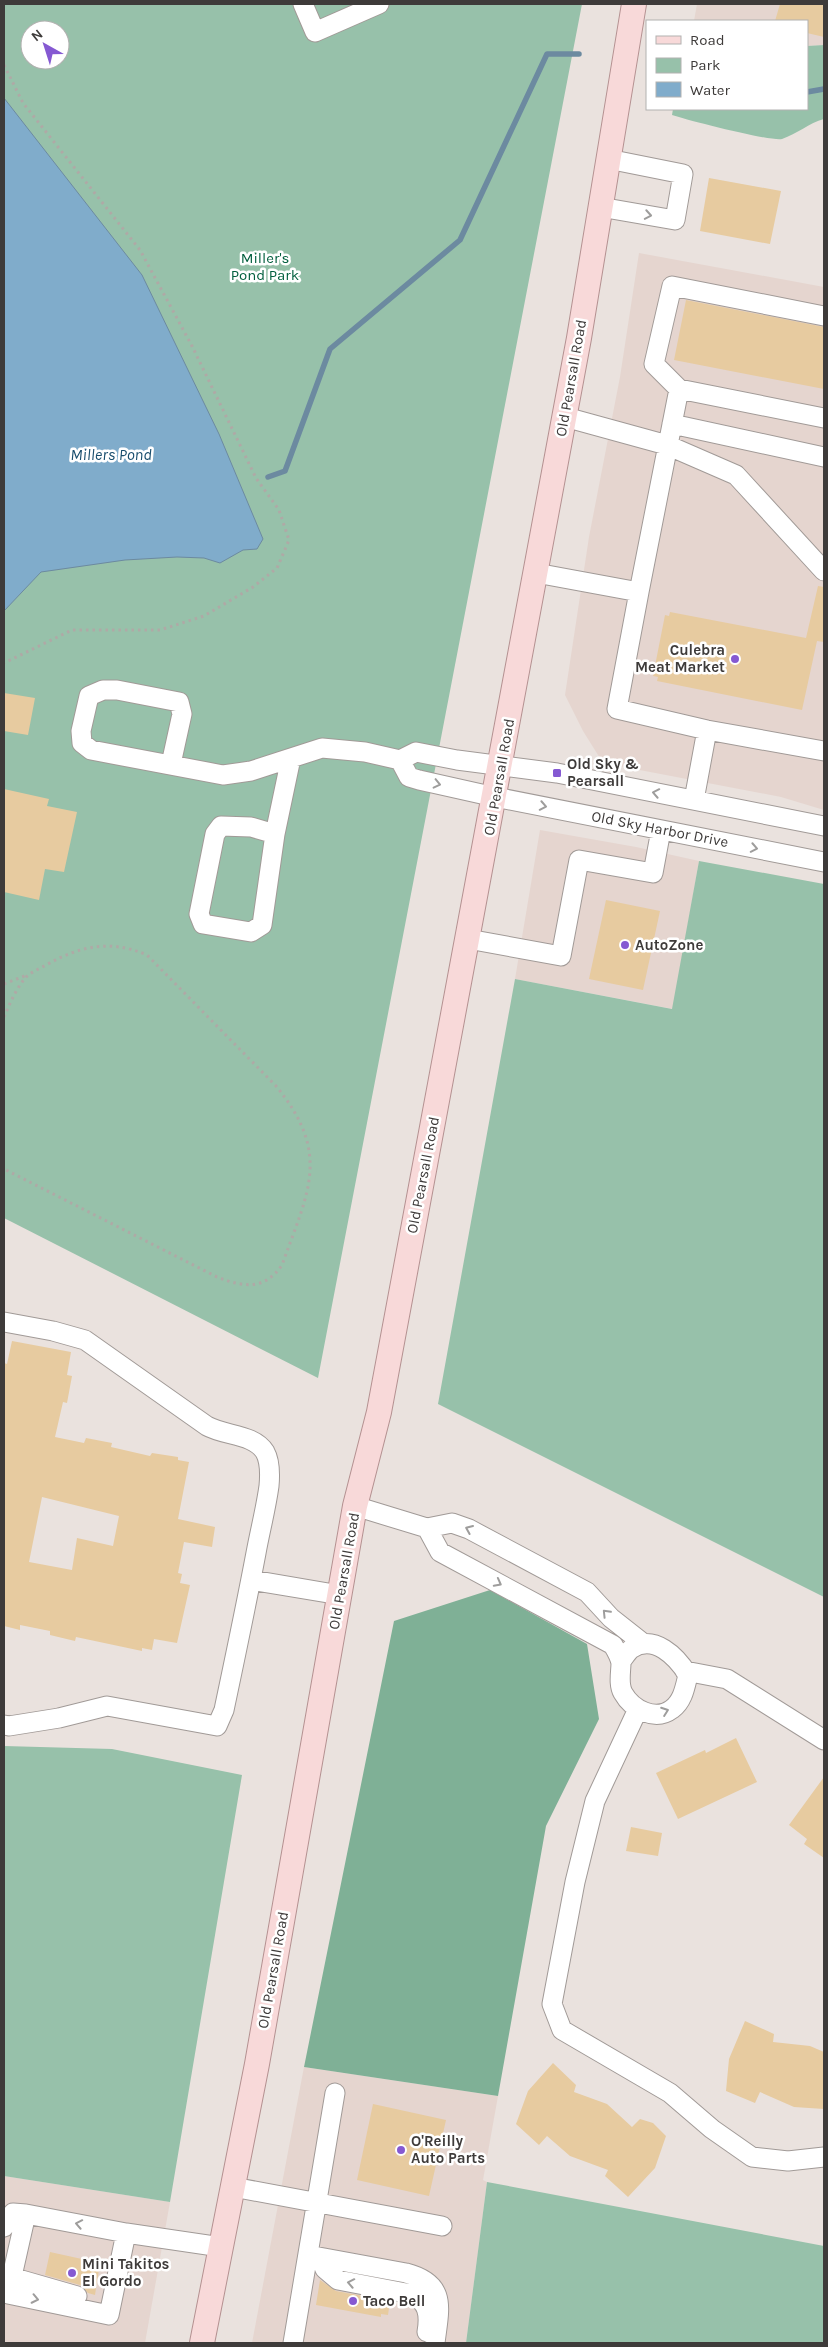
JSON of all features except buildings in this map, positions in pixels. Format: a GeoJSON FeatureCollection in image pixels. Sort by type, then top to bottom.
{"type":"FeatureCollection","features":[{"type":"Feature","properties":{"kind":"main road","name":"Old Pearsall Road"},"geometry":{"type":"LineString","coordinates":[[202,2343],[233,2187],[355,1506],[379,1412],[501,766],[564,417],[634,4]]}},
{"type":"Feature","properties":{"kind":"street"},"geometry":{"type":"LineString","coordinates":[[303,4],[315,32],[379,4]]}},
{"type":"Feature","properties":{"kind":"street"},"geometry":{"type":"LineString","coordinates":[[600,207],[675,220],[683,174],[608,159]]}},
{"type":"Feature","properties":{"kind":"street"},"geometry":{"type":"LineString","coordinates":[[824,316],[672,286],[654,364],[679,389],[824,418]]}},
{"type":"Feature","properties":{"kind":"street"},"geometry":{"type":"LineString","coordinates":[[679,389],[617,709],[707,730],[824,752]]}},
{"type":"Feature","properties":{"kind":"street"},"geometry":{"type":"LineString","coordinates":[[564,417],[667,446],[736,476],[824,571]]}},
{"type":"Feature","properties":{"kind":"street"},"geometry":{"type":"LineString","coordinates":[[672,424],[824,457]]}},
{"type":"Feature","properties":{"kind":"street"},"geometry":{"type":"LineString","coordinates":[[536,573],[639,592]]}},
{"type":"Feature","properties":{"kind":"street"},"geometry":{"type":"LineString","coordinates":[[171,764],[182,714],[179,702],[117,690],[103,690],[89,696],[81,731],[82,743],[91,750],[223,775],[251,771],[322,748],[365,752],[400,760],[416,752],[557,773],[824,826]]}},
{"type":"Feature","properties":{"kind":"street"},"geometry":{"type":"LineString","coordinates":[[694,800],[707,730]]}},
{"type":"Feature","properties":{"kind":"street"},"geometry":{"type":"LineString","coordinates":[[275,834],[251,827],[221,826],[215,834],[199,914],[203,924],[251,932],[262,925],[275,834],[291,758]]}},
{"type":"Feature","properties":{"kind":"street","name":"Old Sky Harbor Drive"},"geometry":{"type":"LineString","coordinates":[[400,760],[409,777],[495,797],[824,862]]}},
{"type":"Feature","properties":{"kind":"street"},"geometry":{"type":"LineString","coordinates":[[468,939],[560,956],[579,860],[653,874],[661,830]]}},
{"type":"Feature","properties":{"kind":"street"},"geometry":{"type":"LineString","coordinates":[[4,1322],[53,1331],[85,1340],[207,1426],[219,1433],[247,1438],[261,1447],[269,1461],[268,1486],[251,1580],[224,1710],[217,1726],[107,1706],[59,1718],[4,1725]]}},
{"type":"Feature","properties":{"kind":"street"},"geometry":{"type":"LineString","coordinates":[[355,1506],[427,1528],[452,1523],[491,1540],[587,1592],[611,1618],[644,1644],[670,1652],[688,1675],[681,1698],[672,1710],[661,1714],[646,1713],[633,1706],[622,1692],[621,1661],[613,1645],[440,1552],[427,1528]]}},
{"type":"Feature","properties":{"kind":"street"},"geometry":{"type":"LineString","coordinates":[[251,1580],[340,1595]]}},
{"type":"Feature","properties":{"kind":"street"},"geometry":{"type":"LineString","coordinates":[[621,1661],[630,1649],[644,1644]]}},
{"type":"Feature","properties":{"kind":"street"},"geometry":{"type":"LineString","coordinates":[[685,1671],[727,1679],[824,1740]]}},
{"type":"Feature","properties":{"kind":"street"},"geometry":{"type":"LineString","coordinates":[[638,1709],[595,1801],[575,1882],[552,2004],[562,2030],[670,2093],[712,2130],[752,2157],[788,2161],[824,2156]]}},
{"type":"Feature","properties":{"kind":"street"},"geometry":{"type":"LineString","coordinates":[[293,2343],[314,2257],[317,2202],[336,2093]]}},
{"type":"Feature","properties":{"kind":"street"},"geometry":{"type":"LineString","coordinates":[[233,2187],[442,2226]]}},
{"type":"Feature","properties":{"kind":"street"},"geometry":{"type":"LineString","coordinates":[[4,2228],[13,2213],[26,2214],[126,2233],[221,2247]]}},
{"type":"Feature","properties":{"kind":"street"},"geometry":{"type":"LineString","coordinates":[[26,2214],[8,2277],[8,2294],[108,2315],[126,2233]]}},
{"type":"Feature","properties":{"kind":"street"},"geometry":{"type":"LineString","coordinates":[[314,2257],[338,2280],[411,2294],[419,2298],[426,2305],[429,2320],[425,2343]]}},
{"type":"Feature","properties":{"kind":"street"},"geometry":{"type":"LineString","coordinates":[[314,2257],[406,2273],[428,2283],[440,2303],[435,2343]]}},
{"type":"Feature","properties":{"kind":"path"},"geometry":{"type":"LineString","coordinates":[[4,65],[23,103],[140,250],[192,346],[256,478],[279,510],[289,540],[277,568],[253,587],[204,616],[160,630],[72,630],[4,663]]}},
{"type":"Feature","properties":{"kind":"path"},"geometry":{"type":"LineString","coordinates":[[4,984],[28,975],[80,948],[116,946],[133,948],[148,955],[276,1086],[294,1108],[304,1132],[311,1158],[306,1196],[282,1265],[275,1275],[250,1286],[217,1278],[4,1169]]}},
{"type":"Feature","properties":{"kind":"path"},"geometry":{"type":"LineString","coordinates":[[4,1017],[15,993],[28,975]]}},
{"type":"Feature","properties":{"kind":"shaded area"},"geometry":{"type":"Polygon","coordinates":[[[697,4],[824,4],[824,45],[808,46],[808,20],[694,20],[697,4]]]}},
{"type":"Feature","properties":{"kind":"shaded area"},"geometry":{"type":"Polygon","coordinates":[[[639,253],[824,287],[824,810],[781,797],[603,763],[583,731],[565,695],[589,537],[620,377],[639,253]]]}},
{"type":"Feature","properties":{"kind":"shaded area"},"geometry":{"type":"Polygon","coordinates":[[[540,830],[636,847],[699,861],[673,1009],[515,979],[540,830]]]}},
{"type":"Feature","properties":{"kind":"shaded area"},"geometry":{"type":"Polygon","coordinates":[[[304,2067],[498,2096],[483,2180],[487,2182],[466,2343],[252,2343],[304,2067]]]}},
{"type":"Feature","properties":{"kind":"shaded area"},"geometry":{"type":"Polygon","coordinates":[[[4,2176],[170,2202],[145,2343],[4,2343],[4,2176]]]}},
{"type":"Feature","properties":{"kind":"green space","name":"Miller's Pond Park"},"geometry":{"type":"Polygon","coordinates":[[[4,4],[582,4],[318,1378],[4,1218],[4,4]]]}},
{"type":"Feature","properties":{"kind":"green space"},"geometry":{"type":"Polygon","coordinates":[[[824,45],[824,119],[787,137],[775,139],[711,126],[672,115],[673,110],[808,110],[808,46],[824,45]]]}},
{"type":"Feature","properties":{"kind":"green space"},"geometry":{"type":"Polygon","coordinates":[[[699,861],[824,884],[824,1597],[438,1404],[515,979],[672,1009],[699,861]]]}},
{"type":"Feature","properties":{"kind":"green space"},"geometry":{"type":"Polygon","coordinates":[[[490,1590],[587,1644],[599,1719],[546,1826],[498,2096],[304,2067],[394,1621],[490,1590]]]}},
{"type":"Feature","properties":{"kind":"green space"},"geometry":{"type":"Polygon","coordinates":[[[4,1746],[112,1749],[242,1775],[170,2202],[4,2176],[4,1746]]]}},
{"type":"Feature","properties":{"kind":"green space"},"geometry":{"type":"Polygon","coordinates":[[[487,2182],[824,2246],[824,2343],[466,2343],[487,2182]]]}},
{"type":"Feature","properties":{"kind":"water","name":"Millers Pond"},"geometry":{"type":"Polygon","coordinates":[[[4,98],[142,275],[219,434],[263,539],[257,549],[243,550],[220,563],[204,558],[177,557],[125,560],[41,572],[4,611],[4,98]]]}},
{"type":"Feature","properties":{"kind":"waterway"},"geometry":{"type":"LineString","coordinates":[[268,477],[285,471],[330,349],[460,240],[547,54],[579,54]]}},
{"type":"Feature","properties":{"kind":"waterway"},"geometry":{"type":"LineString","coordinates":[[808,92],[824,89]]}},
{"type":"Feature","properties":{"kind":"place","name":"Culebra Meat Market"},"geometry":{"type":"Point","coordinates":[735,659]}},
{"type":"Feature","properties":{"kind":"place","name":"Old Sky & Pearsall"},"geometry":{"type":"Point","coordinates":[557,773]}},
{"type":"Feature","properties":{"kind":"place","name":"AutoZone"},"geometry":{"type":"Point","coordinates":[625,945]}},
{"type":"Feature","properties":{"kind":"place","name":"O'Reilly Auto Parts"},"geometry":{"type":"Point","coordinates":[401,2150]}},
{"type":"Feature","properties":{"kind":"place","name":"Mini Takitos El Gordo"},"geometry":{"type":"Point","coordinates":[72,2273]}},
{"type":"Feature","properties":{"kind":"place","name":"Taco Bell"},"geometry":{"type":"Point","coordinates":[353,2301]}}]}
